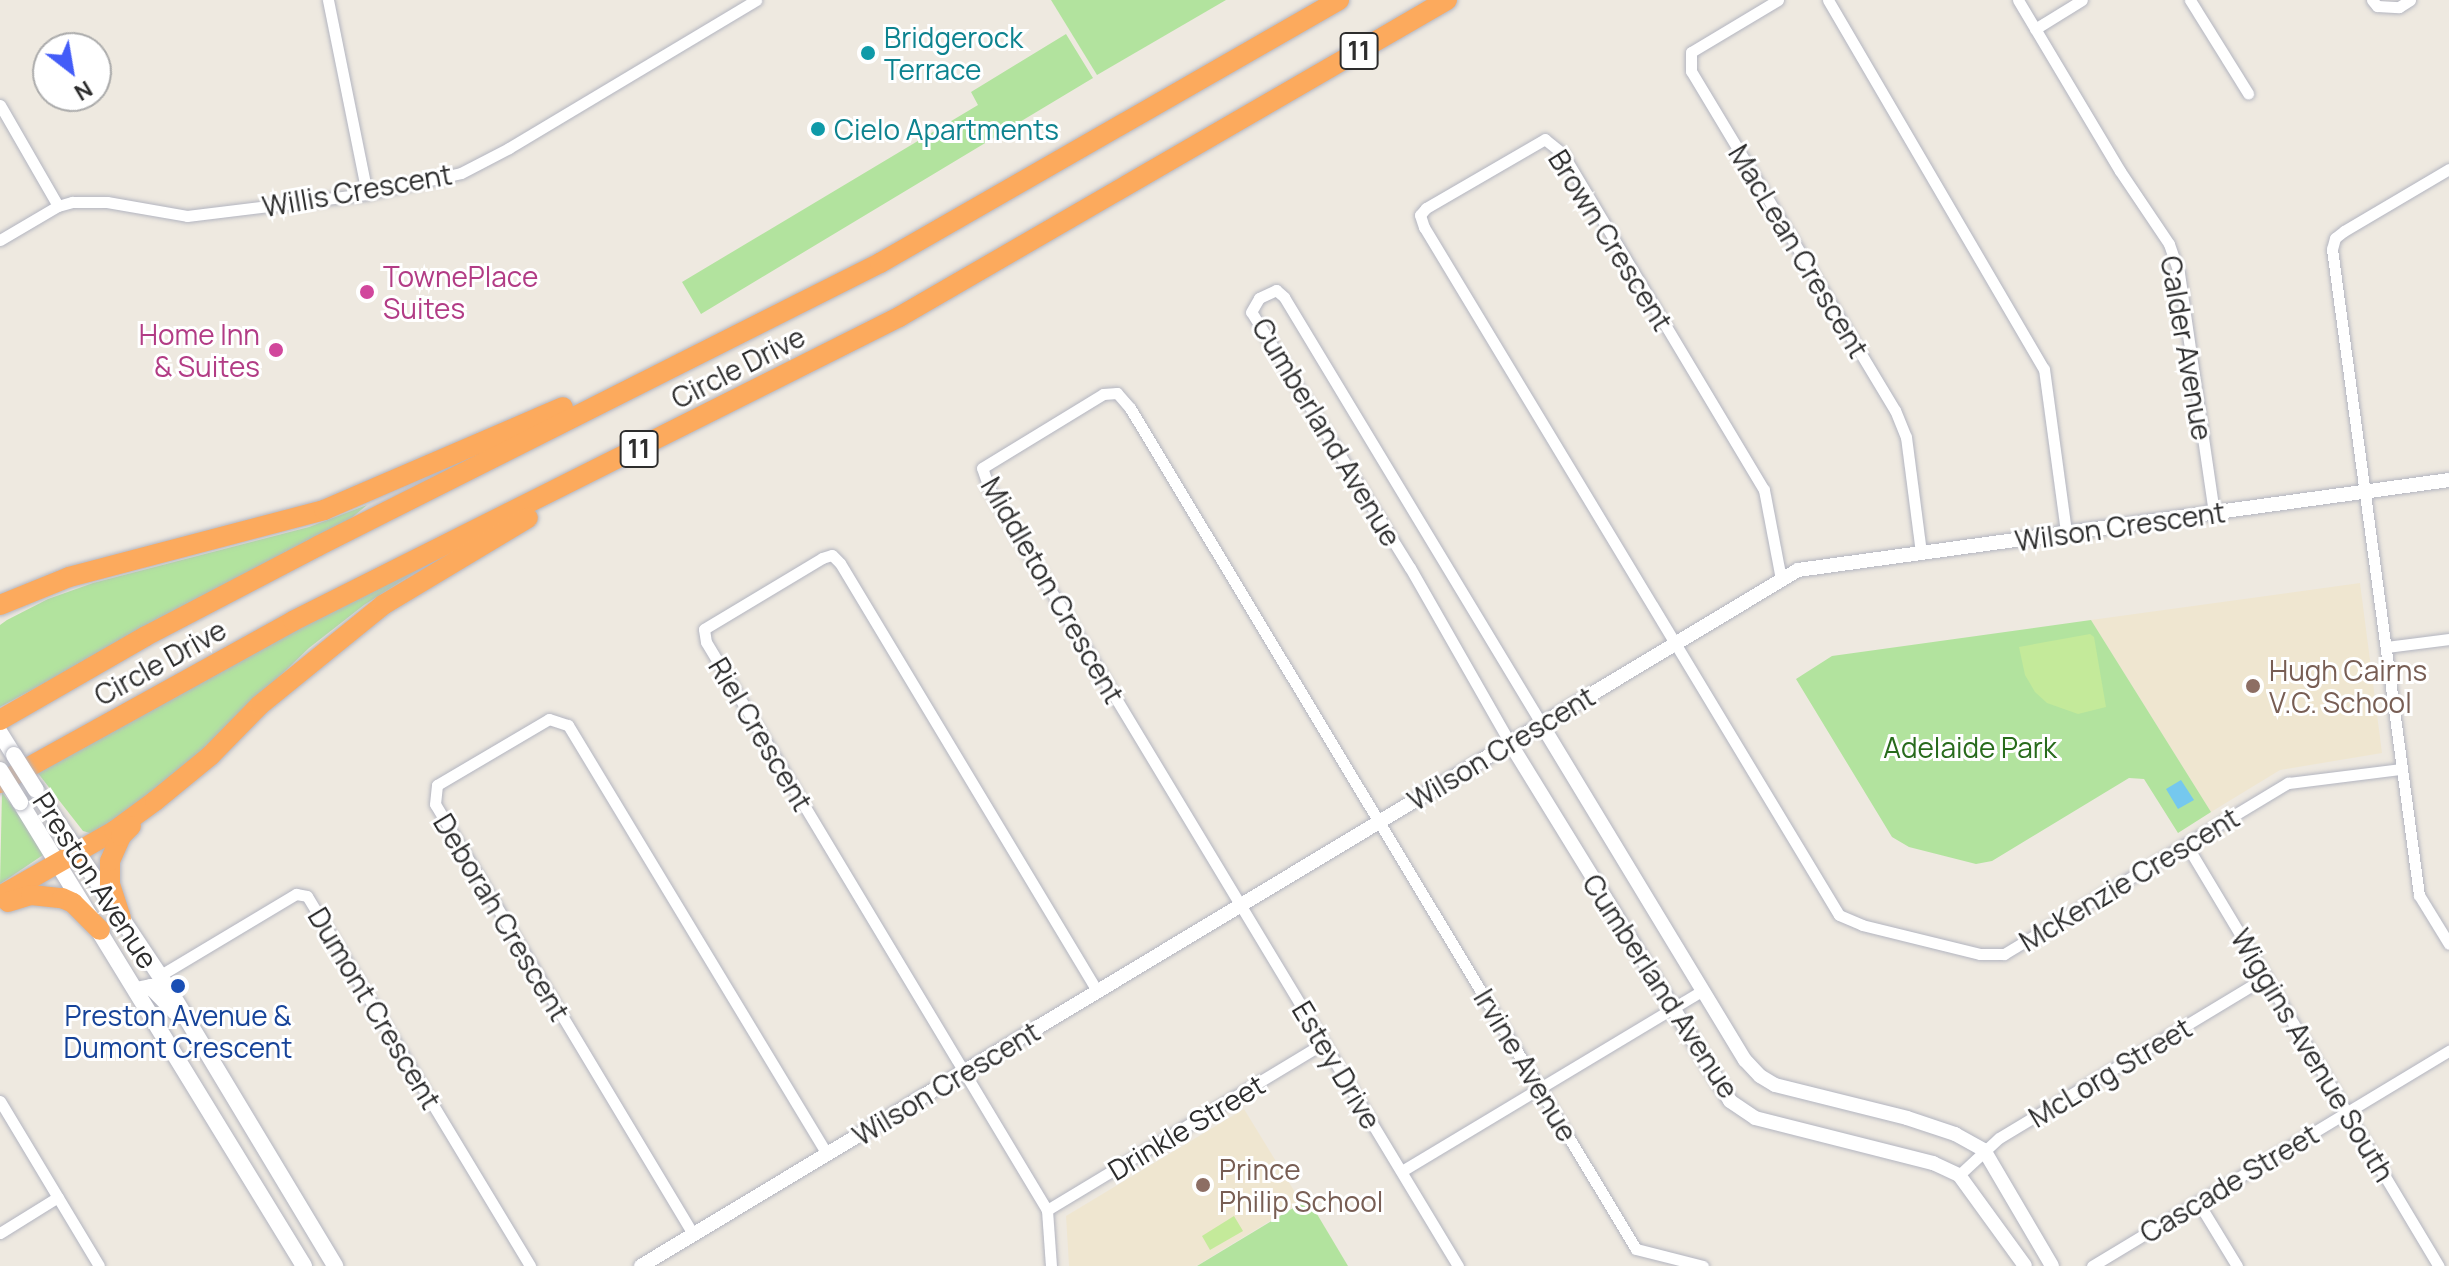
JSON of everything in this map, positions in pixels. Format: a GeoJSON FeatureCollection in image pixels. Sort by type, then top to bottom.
{"type":"FeatureCollection","features":[{"type":"Feature","properties":{"kind":"highway","name":"Circle Drive"},"geometry":{"type":"LineString","coordinates":[[0,720],[238,587],[880,263],[1339,0]]}},
{"type":"Feature","properties":{"kind":"highway","name":"Circle Drive"},"geometry":{"type":"LineString","coordinates":[[0,783],[293,621],[899,317],[1447,0]]}},
{"type":"Feature","properties":{"kind":"highway"},"geometry":{"type":"LineString","coordinates":[[0,607],[69,577],[324,510],[765,320]]}},
{"type":"Feature","properties":{"kind":"highway"},"geometry":{"type":"LineString","coordinates":[[0,896],[67,858],[155,801],[210,756],[260,705],[383,605],[480,544],[800,366]]}},
{"type":"Feature","properties":{"kind":"highway"},"geometry":{"type":"LineString","coordinates":[[121,918],[110,884],[113,853],[121,836],[155,801]]}},
{"type":"Feature","properties":{"kind":"highway"},"geometry":{"type":"LineString","coordinates":[[0,904],[31,895],[62,898],[73,903],[100,930]]}},
{"type":"Feature","properties":{"kind":"main road","name":"Preston Avenue"},"geometry":{"type":"LineString","coordinates":[[0,733],[36,790],[100,930],[304,1266]]}},
{"type":"Feature","properties":{"kind":"main road","name":"Preston Avenue"},"geometry":{"type":"LineString","coordinates":[[0,770],[20,802],[121,918],[335,1266]]}},
{"type":"Feature","properties":{"kind":"main road","name":"Preston Avenue"},"geometry":{"type":"LineString","coordinates":[[136,990],[151,987],[190,1028]]}},
{"type":"Feature","properties":{"kind":"street"},"geometry":{"type":"LineString","coordinates":[[328,0],[367,194]]}},
{"type":"Feature","properties":{"kind":"street","name":"Willis Crescent"},"geometry":{"type":"LineString","coordinates":[[0,240],[58,206],[107,202],[187,216],[367,194],[461,173],[513,146],[756,0]]}},
{"type":"Feature","properties":{"kind":"street","name":"MacLean Crescent"},"geometry":{"type":"LineString","coordinates":[[1778,0],[1691,52],[1691,71],[1895,410],[1906,437],[1921,552]]}},
{"type":"Feature","properties":{"kind":"street"},"geometry":{"type":"LineString","coordinates":[[1828,0],[2044,369],[2066,531]]}},
{"type":"Feature","properties":{"kind":"street","name":"Calder Avenue"},"geometry":{"type":"LineString","coordinates":[[2018,0],[2120,171],[2169,244],[2179,273],[2214,513]]}},
{"type":"Feature","properties":{"kind":"street"},"geometry":{"type":"LineString","coordinates":[[2035,29],[2082,0]]}},
{"type":"Feature","properties":{"kind":"street"},"geometry":{"type":"LineString","coordinates":[[2190,0],[2248,93]]}},
{"type":"Feature","properties":{"kind":"street"},"geometry":{"type":"LineString","coordinates":[[2372,0],[2377,6],[2399,7],[2410,0]]}},
{"type":"Feature","properties":{"kind":"street"},"geometry":{"type":"LineString","coordinates":[[0,105],[58,206]]}},
{"type":"Feature","properties":{"kind":"street","name":"Brown Crescent"},"geometry":{"type":"LineString","coordinates":[[1674,644],[1424,227],[1420,215],[1526,147],[1545,139],[1562,153],[1764,490],[1781,579]]}},
{"type":"Feature","properties":{"kind":"street"},"geometry":{"type":"LineString","coordinates":[[2449,169],[2335,238],[2333,263],[2419,895],[2449,944]]}},
{"type":"Feature","properties":{"kind":"street","name":"Cumberland Avenue"},"geometry":{"type":"LineString","coordinates":[[1959,1175],[1933,1163],[1755,1118],[1730,1101],[1671,1010],[1510,743],[1394,541],[1251,312],[1259,298],[1276,290],[1284,297],[1745,1060],[1760,1076],[1775,1085],[1907,1118],[1955,1134],[1984,1150]]}},
{"type":"Feature","properties":{"kind":"street","name":"Middleton Crescent"},"geometry":{"type":"LineString","coordinates":[[1241,905],[989,488],[982,468],[994,459],[1103,394],[1117,393],[1130,408],[1379,821]]}},
{"type":"Feature","properties":{"kind":"street","name":"Wilson Crescent"},"geometry":{"type":"LineString","coordinates":[[641,1266],[1781,579],[1805,568],[2449,480]]}},
{"type":"Feature","properties":{"kind":"street","name":"Riel Crescent"},"geometry":{"type":"LineString","coordinates":[[964,1072],[706,642],[704,629],[822,558],[832,555],[840,563],[1097,991]]}},
{"type":"Feature","properties":{"kind":"street"},"geometry":{"type":"LineString","coordinates":[[2386,647],[2449,639]]}},
{"type":"Feature","properties":{"kind":"street","name":"McKenzie Crescent"},"geometry":{"type":"LineString","coordinates":[[1674,644],[1839,915],[1862,925],[1980,954],[2004,954],[2288,783],[2400,769]]}},
{"type":"Feature","properties":{"kind":"street","name":"Deborah Crescent"},"geometry":{"type":"LineString","coordinates":[[693,1234],[435,804],[437,785],[549,719],[568,725],[827,1154]]}},
{"type":"Feature","properties":{"kind":"street","name":"Irvine Avenue"},"geometry":{"type":"LineString","coordinates":[[1379,821],[1636,1249],[1703,1266]]}},
{"type":"Feature","properties":{"kind":"street","name":"Wiggins Avenue South"},"geometry":{"type":"LineString","coordinates":[[2186,844],[2439,1266]]}},
{"type":"Feature","properties":{"kind":"street","name":"Dumont Crescent"},"geometry":{"type":"LineString","coordinates":[[159,976],[296,894],[307,896],[530,1266]]}},
{"type":"Feature","properties":{"kind":"street","name":"Estey Drive"},"geometry":{"type":"LineString","coordinates":[[1241,905],[1458,1266]]}},
{"type":"Feature","properties":{"kind":"street","name":"McLorg Street"},"geometry":{"type":"LineString","coordinates":[[1959,1175],[1984,1150],[2266,977]]}},
{"type":"Feature","properties":{"kind":"street"},"geometry":{"type":"LineString","coordinates":[[1402,1171],[1703,990]]}},
{"type":"Feature","properties":{"kind":"street","name":"Drinkle Street"},"geometry":{"type":"LineString","coordinates":[[1047,1210],[1324,1043]]}},
{"type":"Feature","properties":{"kind":"street","name":"Cascade Street"},"geometry":{"type":"LineString","coordinates":[[2092,1266],[2449,1051]]}},
{"type":"Feature","properties":{"kind":"street"},"geometry":{"type":"LineString","coordinates":[[964,1072],[1047,1210],[1051,1266]]}},
{"type":"Feature","properties":{"kind":"street"},"geometry":{"type":"LineString","coordinates":[[0,1101],[99,1266]]}},
{"type":"Feature","properties":{"kind":"street"},"geometry":{"type":"LineString","coordinates":[[1984,1150],[2052,1266]]}},
{"type":"Feature","properties":{"kind":"street"},"geometry":{"type":"LineString","coordinates":[[1959,1175],[2025,1266]]}},
{"type":"Feature","properties":{"kind":"street"},"geometry":{"type":"LineString","coordinates":[[0,1233],[58,1197]]}},
{"type":"Feature","properties":{"kind":"street"},"geometry":{"type":"LineString","coordinates":[[2198,1202],[2237,1266]]}},
{"type":"Feature","properties":{"kind":"shaded area","name":"Hugh Cairns V.C. School"},"geometry":{"type":"Polygon","coordinates":[[[2360,583],[2382,753],[2280,770],[2211,812],[2091,620],[2360,583]]]}},
{"type":"Feature","properties":{"kind":"shaded area","name":"Prince Philip School"},"geometry":{"type":"Polygon","coordinates":[[[1244,1109],[1301,1202],[1196,1266],[1069,1266],[1066,1216],[1244,1109]]]}},
{"type":"Feature","properties":{"kind":"green space"},"geometry":{"type":"Polygon","coordinates":[[[1051,0],[1226,0],[1097,75],[1051,0]]]}},
{"type":"Feature","properties":{"kind":"green space"},"geometry":{"type":"Polygon","coordinates":[[[1066,34],[1093,78],[701,314],[682,282],[978,105],[971,92],[1066,34]]]}},
{"type":"Feature","properties":{"kind":"green space"},"geometry":{"type":"Polygon","coordinates":[[[367,505],[349,520],[0,707],[0,625],[7,620],[48,599],[93,583],[309,527],[367,505]]]}},
{"type":"Feature","properties":{"kind":"green space"},"geometry":{"type":"Polygon","coordinates":[[[428,564],[364,605],[309,648],[170,782],[93,834],[83,831],[37,772],[387,580],[428,564]]]}},
{"type":"Feature","properties":{"kind":"green space","name":"Adelaide Park"},"geometry":{"type":"Polygon","coordinates":[[[2091,620],[2211,812],[2178,833],[2144,779],[2129,778],[1992,861],[1976,864],[1909,847],[1892,837],[1796,679],[1832,656],[2091,620]]]}},
{"type":"Feature","properties":{"kind":"green space"},"geometry":{"type":"Polygon","coordinates":[[[2090,634],[2094,637],[2106,707],[2078,714],[2047,703],[2035,692],[2025,675],[2019,647],[2090,634]]]}},
{"type":"Feature","properties":{"kind":"green space"},"geometry":{"type":"Polygon","coordinates":[[[2,792],[42,847],[43,855],[0,884],[2,792]]]}},
{"type":"Feature","properties":{"kind":"green space"},"geometry":{"type":"Polygon","coordinates":[[[1308,1199],[1348,1266],[1197,1266],[1308,1199]]]}},
{"type":"Feature","properties":{"kind":"green space"},"geometry":{"type":"Polygon","coordinates":[[[1234,1216],[1243,1231],[1210,1250],[1202,1236],[1234,1216]]]}},
{"type":"Feature","properties":{"kind":"water"},"geometry":{"type":"Polygon","coordinates":[[[2181,780],[2194,800],[2178,809],[2166,789],[2181,780]]]}},
{"type":"Feature","properties":{"kind":"place","name":"Bridgerock Terrace"},"geometry":{"type":"Point","coordinates":[868,53]}},
{"type":"Feature","properties":{"kind":"place","name":"Cielo Apartments"},"geometry":{"type":"Point","coordinates":[818,129]}},
{"type":"Feature","properties":{"kind":"place","name":"TownePlace Suites"},"geometry":{"type":"Point","coordinates":[367,292]}},
{"type":"Feature","properties":{"kind":"place","name":"Home Inn & Suites"},"geometry":{"type":"Point","coordinates":[276,350]}},
{"type":"Feature","properties":{"kind":"place","name":"Hugh Cairns V.C. School"},"geometry":{"type":"Point","coordinates":[2253,686]}},
{"type":"Feature","properties":{"kind":"place","name":"Preston Avenue & Dumont Crescent"},"geometry":{"type":"Point","coordinates":[178,986]}},
{"type":"Feature","properties":{"kind":"place","name":"Prince Philip School"},"geometry":{"type":"Point","coordinates":[1203,1185]}}]}
